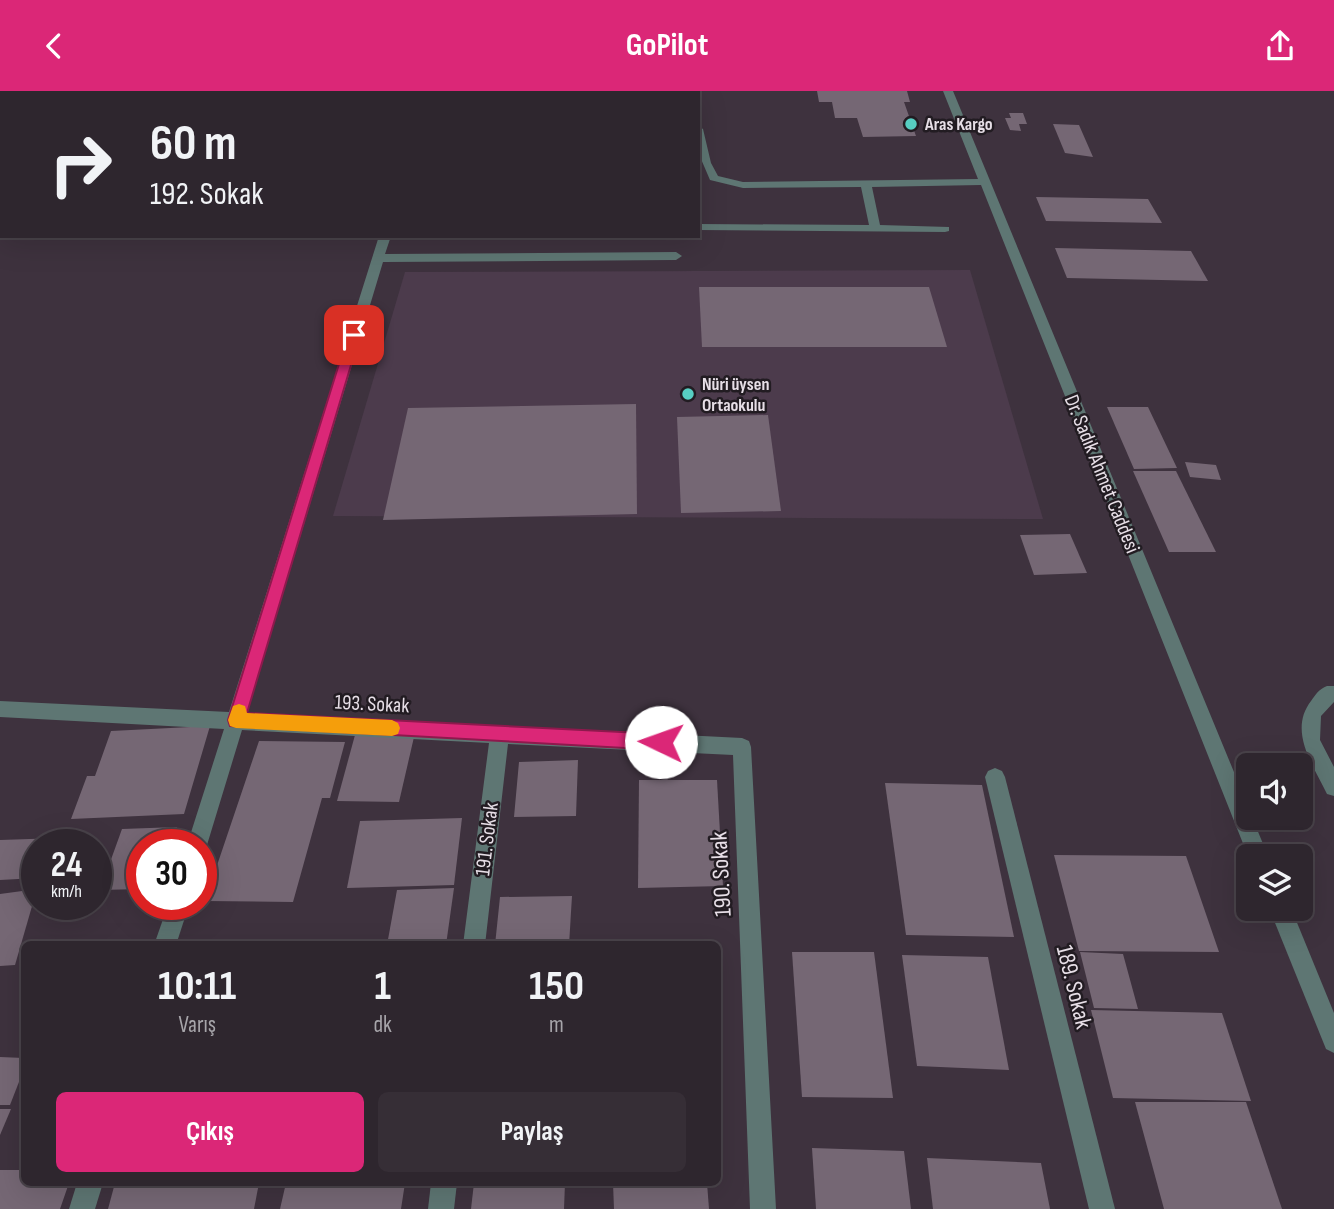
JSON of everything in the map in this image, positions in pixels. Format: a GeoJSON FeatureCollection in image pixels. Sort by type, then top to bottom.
{"type":"FeatureCollection","features":[{"type":"Feature","properties":{"kind":"street","name":"Dr. Sadık Ahmet Caddesi"},"geometry":{"type":"LineString","coordinates":[[948,91],[1253,844]]}},
{"type":"Feature","properties":{"kind":"street"},"geometry":{"type":"LineString","coordinates":[[700,138],[706,163],[714,178]]}},
{"type":"Feature","properties":{"kind":"street"},"geometry":{"type":"LineString","coordinates":[[700,178],[714,178],[743,185],[985,182]]}},
{"type":"Feature","properties":{"kind":"street"},"geometry":{"type":"LineString","coordinates":[[866,184],[875,227]]}},
{"type":"Feature","properties":{"kind":"street"},"geometry":{"type":"LineString","coordinates":[[700,227],[945,229]]}},
{"type":"Feature","properties":{"kind":"street"},"geometry":{"type":"LineString","coordinates":[[202,829],[384,238]]}},
{"type":"Feature","properties":{"kind":"street"},"geometry":{"type":"LineString","coordinates":[[378,258],[676,256]]}},
{"type":"Feature","properties":{"kind":"street"},"geometry":{"type":"LineString","coordinates":[[1334,694],[1327,694],[1312,714],[1311,741],[1334,787]]}},
{"type":"Feature","properties":{"kind":"street","name":"193. Sokak"},"geometry":{"type":"LineString","coordinates":[[0,709],[742,747]]}},
{"type":"Feature","properties":{"kind":"street","name":"191. Sokak"},"geometry":{"type":"LineString","coordinates":[[474,941],[500,733]]}},
{"type":"Feature","properties":{"kind":"street","name":"190. Sokak"},"geometry":{"type":"LineString","coordinates":[[742,747],[763,1209]]}},
{"type":"Feature","properties":{"kind":"street","name":"189. Sokak"},"geometry":{"type":"LineString","coordinates":[[995,777],[1102,1209]]}},
{"type":"Feature","properties":{"kind":"street"},"geometry":{"type":"LineString","coordinates":[[166,941],[173,920]]}},
{"type":"Feature","properties":{"kind":"street"},"geometry":{"type":"LineString","coordinates":[[1285,921],[1334,1041]]}},
{"type":"Feature","properties":{"kind":"street"},"geometry":{"type":"LineString","coordinates":[[82,1209],[89,1186]]}},
{"type":"Feature","properties":{"kind":"street"},"geometry":{"type":"LineString","coordinates":[[441,1209],[444,1186]]}},
{"type":"Feature","properties":{"kind":"shaded area","name":"Nüri üysen Ortaokulu"},"geometry":{"type":"Polygon","coordinates":[[[970,270],[1043,519],[333,516],[405,272],[970,270]]]}},
{"type":"Feature","properties":{"kind":"building"},"geometry":{"type":"Polygon","coordinates":[[[817,91],[907,91],[910,102],[904,102],[916,136],[863,137],[857,118],[835,118],[832,102],[819,102],[817,91]]]}},
{"type":"Feature","properties":{"kind":"building"},"geometry":{"type":"Polygon","coordinates":[[[1009,113],[1023,113],[1027,124],[1019,124],[1021,131],[1010,130],[1005,118],[1011,118],[1009,113]]]}},
{"type":"Feature","properties":{"kind":"building"},"geometry":{"type":"Polygon","coordinates":[[[1053,124],[1079,125],[1093,157],[1065,153],[1053,124]]]}},
{"type":"Feature","properties":{"kind":"building"},"geometry":{"type":"Polygon","coordinates":[[[1036,197],[1148,199],[1162,223],[1046,221],[1036,197]]]}},
{"type":"Feature","properties":{"kind":"building"},"geometry":{"type":"Polygon","coordinates":[[[1055,248],[1191,251],[1208,281],[1067,278],[1055,248]]]}},
{"type":"Feature","properties":{"kind":"building"},"geometry":{"type":"Polygon","coordinates":[[[699,287],[929,287],[947,347],[702,347],[699,287]]]}},
{"type":"Feature","properties":{"kind":"building"},"geometry":{"type":"Polygon","coordinates":[[[636,404],[637,514],[383,520],[408,408],[636,404]]]}},
{"type":"Feature","properties":{"kind":"building"},"geometry":{"type":"Polygon","coordinates":[[[1107,407],[1148,407],[1177,468],[1134,469],[1107,407]]]}},
{"type":"Feature","properties":{"kind":"building"},"geometry":{"type":"Polygon","coordinates":[[[768,415],[781,511],[681,513],[677,417],[768,415]]]}},
{"type":"Feature","properties":{"kind":"building"},"geometry":{"type":"Polygon","coordinates":[[[1185,462],[1216,465],[1221,480],[1190,477],[1185,462]]]}},
{"type":"Feature","properties":{"kind":"building"},"geometry":{"type":"Polygon","coordinates":[[[1133,471],[1176,471],[1216,552],[1169,552],[1133,471]]]}},
{"type":"Feature","properties":{"kind":"building"},"geometry":{"type":"Polygon","coordinates":[[[1070,534],[1087,573],[1034,575],[1020,535],[1070,534]]]}},
{"type":"Feature","properties":{"kind":"building"},"geometry":{"type":"Polygon","coordinates":[[[210,726],[184,814],[71,819],[87,776],[95,776],[111,731],[210,726]]]}},
{"type":"Feature","properties":{"kind":"building"},"geometry":{"type":"Polygon","coordinates":[[[355,735],[414,737],[399,802],[337,801],[355,735]]]}},
{"type":"Feature","properties":{"kind":"building"},"geometry":{"type":"Polygon","coordinates":[[[259,741],[345,742],[330,798],[322,798],[293,902],[217,901],[217,865],[259,741]]]}},
{"type":"Feature","properties":{"kind":"building"},"geometry":{"type":"Polygon","coordinates":[[[578,760],[576,816],[514,817],[519,762],[578,760]]]}},
{"type":"Feature","properties":{"kind":"building"},"geometry":{"type":"Polygon","coordinates":[[[639,780],[717,780],[723,886],[638,888],[639,780]]]}},
{"type":"Feature","properties":{"kind":"building"},"geometry":{"type":"Polygon","coordinates":[[[885,783],[982,785],[1014,937],[906,935],[885,783]]]}},
{"type":"Feature","properties":{"kind":"building"},"geometry":{"type":"Polygon","coordinates":[[[462,818],[454,885],[347,888],[360,821],[462,818]]]}},
{"type":"Feature","properties":{"kind":"building"},"geometry":{"type":"Polygon","coordinates":[[[177,827],[126,829],[126,889],[112,890],[112,857],[122,829],[177,827]]]}},
{"type":"Feature","properties":{"kind":"building"},"geometry":{"type":"Polygon","coordinates":[[[21,839],[21,879],[0,880],[0,840],[21,839]]]}},
{"type":"Feature","properties":{"kind":"building"},"geometry":{"type":"Polygon","coordinates":[[[1054,855],[1186,856],[1219,952],[1079,951],[1054,855]]]}},
{"type":"Feature","properties":{"kind":"building"},"geometry":{"type":"Polygon","coordinates":[[[454,888],[447,941],[388,941],[397,890],[454,888]]]}},
{"type":"Feature","properties":{"kind":"building"},"geometry":{"type":"Polygon","coordinates":[[[21,891],[21,920],[28,920],[15,965],[0,966],[0,894],[21,891]]]}},
{"type":"Feature","properties":{"kind":"building"},"geometry":{"type":"Polygon","coordinates":[[[572,896],[569,941],[495,941],[500,897],[572,896]]]}},
{"type":"Feature","properties":{"kind":"building"},"geometry":{"type":"Polygon","coordinates":[[[792,952],[874,952],[893,1098],[802,1097],[792,952]]]}},
{"type":"Feature","properties":{"kind":"building"},"geometry":{"type":"Polygon","coordinates":[[[1080,952],[1123,954],[1138,1009],[1094,1008],[1080,952]]]}},
{"type":"Feature","properties":{"kind":"building"},"geometry":{"type":"Polygon","coordinates":[[[902,955],[988,957],[1009,1070],[917,1066],[902,955]]]}},
{"type":"Feature","properties":{"kind":"building"},"geometry":{"type":"Polygon","coordinates":[[[1091,1010],[1222,1013],[1251,1101],[1113,1098],[1091,1010]]]}},
{"type":"Feature","properties":{"kind":"building"},"geometry":{"type":"Polygon","coordinates":[[[0,1057],[21,1058],[21,1077],[10,1105],[0,1105],[0,1057]]]}},
{"type":"Feature","properties":{"kind":"building"},"geometry":{"type":"Polygon","coordinates":[[[1135,1102],[1246,1102],[1282,1209],[1164,1209],[1135,1102]]]}},
{"type":"Feature","properties":{"kind":"building"},"geometry":{"type":"Polygon","coordinates":[[[0,1109],[11,1109],[0,1135],[0,1109]]]}},
{"type":"Feature","properties":{"kind":"building"},"geometry":{"type":"Polygon","coordinates":[[[812,1148],[904,1151],[911,1209],[816,1209],[812,1148]]]}},
{"type":"Feature","properties":{"kind":"building"},"geometry":{"type":"Polygon","coordinates":[[[927,1158],[1041,1163],[1050,1209],[933,1209],[927,1158]]]}},
{"type":"Feature","properties":{"kind":"building"},"geometry":{"type":"Polygon","coordinates":[[[0,1170],[21,1170],[21,1186],[68,1186],[60,1209],[0,1209],[0,1170]]]}},
{"type":"Feature","properties":{"kind":"building"},"geometry":{"type":"Polygon","coordinates":[[[114,1186],[258,1186],[254,1209],[108,1209],[114,1186]]]}},
{"type":"Feature","properties":{"kind":"building"},"geometry":{"type":"Polygon","coordinates":[[[285,1186],[405,1186],[401,1209],[280,1209],[285,1186]]]}},
{"type":"Feature","properties":{"kind":"building"},"geometry":{"type":"Polygon","coordinates":[[[474,1186],[565,1186],[564,1209],[471,1209],[474,1186]]]}},
{"type":"Feature","properties":{"kind":"building"},"geometry":{"type":"Polygon","coordinates":[[[613,1186],[707,1186],[709,1209],[614,1209],[613,1186]]]}},
{"type":"Feature","properties":{"kind":"slow traffic"},"geometry":{"type":"LineString","coordinates":[[239,711],[236,720],[392,728]]}},
{"type":"Feature","properties":{"kind":"place","name":"Aras Kargo"},"geometry":{"type":"Point","coordinates":[911,124]}},
{"type":"Feature","properties":{"kind":"place","name":"Nüri üysen Ortaokulu"},"geometry":{"type":"Point","coordinates":[688,394]}},
{"type":"Feature","properties":{"kind":"route"},"geometry":{"type":"LineString","coordinates":[[354,335],[236,720],[661,742]]}}]}
